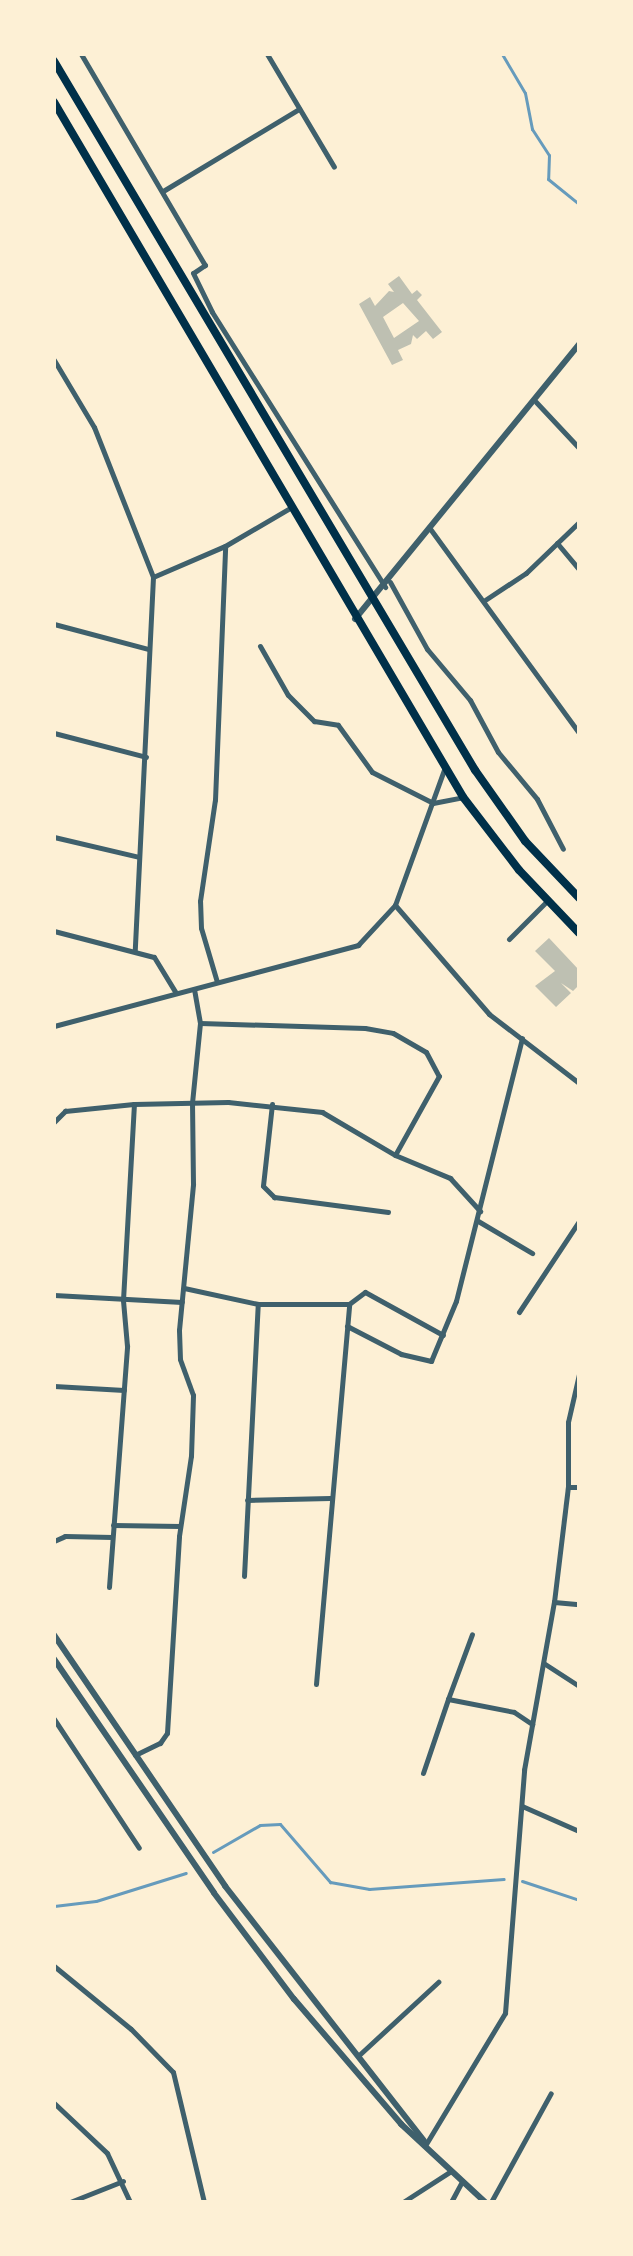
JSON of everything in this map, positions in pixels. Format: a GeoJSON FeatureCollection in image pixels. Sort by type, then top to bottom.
{"type":"FeatureCollection","features":[{"type":"Feature","properties":{"kind":"main road"},"geometry":{"type":"LineString","coordinates":[[54,61],[475,770],[525,841],[579,898]]}},
{"type":"Feature","properties":{"kind":"main road"},"geometry":{"type":"LineString","coordinates":[[54,102],[355,619],[463,797],[547,901],[579,933]]}},
{"type":"Feature","properties":{"kind":"street"},"geometry":{"type":"LineString","coordinates":[[81,54],[205,265],[193,273],[212,312],[427,649],[470,700],[498,752],[537,799],[563,849]]}},
{"type":"Feature","properties":{"kind":"street"},"geometry":{"type":"LineString","coordinates":[[267,54],[334,167]]}},
{"type":"Feature","properties":{"kind":"street"},"geometry":{"type":"LineString","coordinates":[[163,191],[299,109]]}},
{"type":"Feature","properties":{"kind":"street"},"geometry":{"type":"LineString","coordinates":[[355,619],[388,584],[536,402],[579,344]]}},
{"type":"Feature","properties":{"kind":"street"},"geometry":{"type":"LineString","coordinates":[[54,360],[94,427],[153,577],[135,951]]}},
{"type":"Feature","properties":{"kind":"street"},"geometry":{"type":"LineString","coordinates":[[536,402],[579,448]]}},
{"type":"Feature","properties":{"kind":"street"},"geometry":{"type":"LineString","coordinates":[[153,577],[225,546],[290,508]]}},
{"type":"Feature","properties":{"kind":"street"},"geometry":{"type":"LineString","coordinates":[[485,601],[526,573],[579,522]]}},
{"type":"Feature","properties":{"kind":"street"},"geometry":{"type":"LineString","coordinates":[[431,530],[579,733]]}},
{"type":"Feature","properties":{"kind":"street"},"geometry":{"type":"LineString","coordinates":[[557,543],[579,569]]}},
{"type":"Feature","properties":{"kind":"street"},"geometry":{"type":"LineString","coordinates":[[217,982],[201,928],[200,901],[215,800],[225,546]]}},
{"type":"Feature","properties":{"kind":"street"},"geometry":{"type":"LineString","coordinates":[[54,624],[148,649]]}},
{"type":"Feature","properties":{"kind":"street"},"geometry":{"type":"LineString","coordinates":[[260,646],[288,695],[308,716],[338,725],[372,772],[433,803],[463,797]]}},
{"type":"Feature","properties":{"kind":"street"},"geometry":{"type":"LineString","coordinates":[[54,733],[146,757]]}},
{"type":"Feature","properties":{"kind":"street"},"geometry":{"type":"LineString","coordinates":[[54,1026],[217,982],[346,952],[379,928],[395,905],[445,767]]}},
{"type":"Feature","properties":{"kind":"street"},"geometry":{"type":"LineString","coordinates":[[54,837],[139,857]]}},
{"type":"Feature","properties":{"kind":"street"},"geometry":{"type":"LineString","coordinates":[[509,939],[547,901]]}},
{"type":"Feature","properties":{"kind":"street"},"geometry":{"type":"LineString","coordinates":[[395,905],[489,1014],[579,1083]]}},
{"type":"Feature","properties":{"kind":"street"},"geometry":{"type":"LineString","coordinates":[[54,931],[154,957],[176,993]]}},
{"type":"Feature","properties":{"kind":"street"},"geometry":{"type":"LineString","coordinates":[[135,1755],[160,1743],[167,1733],[180,1526],[193,1408],[191,1385],[180,1359],[195,1157],[192,1103],[200,1023],[194,990]]}},
{"type":"Feature","properties":{"kind":"street"},"geometry":{"type":"LineString","coordinates":[[200,1023],[365,1028],[393,1033],[426,1052],[439,1076],[395,1155]]}},
{"type":"Feature","properties":{"kind":"street"},"geometry":{"type":"LineString","coordinates":[[347,1326],[426,1363],[443,1335],[478,1221],[522,1038]]}},
{"type":"Feature","properties":{"kind":"street"},"geometry":{"type":"LineString","coordinates":[[54,1122],[65,1111],[134,1104],[272,1104],[322,1112],[395,1155],[450,1178],[480,1211]]}},
{"type":"Feature","properties":{"kind":"street"},"geometry":{"type":"LineString","coordinates":[[109,1587],[124,1390],[123,1300],[134,1104]]}},
{"type":"Feature","properties":{"kind":"street"},"geometry":{"type":"LineString","coordinates":[[272,1104],[263,1186],[274,1197],[388,1212]]}},
{"type":"Feature","properties":{"kind":"street"},"geometry":{"type":"LineString","coordinates":[[478,1221],[532,1253]]}},
{"type":"Feature","properties":{"kind":"street"},"geometry":{"type":"LineString","coordinates":[[519,1312],[579,1221]]}},
{"type":"Feature","properties":{"kind":"street"},"geometry":{"type":"LineString","coordinates":[[184,1288],[258,1304],[349,1304],[365,1292],[443,1335]]}},
{"type":"Feature","properties":{"kind":"street"},"geometry":{"type":"LineString","coordinates":[[54,1295],[182,1302]]}},
{"type":"Feature","properties":{"kind":"street"},"geometry":{"type":"LineString","coordinates":[[244,1576],[258,1304]]}},
{"type":"Feature","properties":{"kind":"street"},"geometry":{"type":"LineString","coordinates":[[316,1684],[349,1304]]}},
{"type":"Feature","properties":{"kind":"street"},"geometry":{"type":"LineString","coordinates":[[426,2144],[505,2013],[522,1806],[532,1724],[554,1602],[568,1487],[568,1422],[579,1374]]}},
{"type":"Feature","properties":{"kind":"street"},"geometry":{"type":"LineString","coordinates":[[54,1386],[124,1390]]}},
{"type":"Feature","properties":{"kind":"street"},"geometry":{"type":"LineString","coordinates":[[568,1487],[579,1487]]}},
{"type":"Feature","properties":{"kind":"street"},"geometry":{"type":"LineString","coordinates":[[247,1500],[331,1498]]}},
{"type":"Feature","properties":{"kind":"street"},"geometry":{"type":"LineString","coordinates":[[113,1525],[180,1526]]}},
{"type":"Feature","properties":{"kind":"street"},"geometry":{"type":"LineString","coordinates":[[54,1541],[65,1536],[112,1537]]}},
{"type":"Feature","properties":{"kind":"street"},"geometry":{"type":"LineString","coordinates":[[554,1602],[579,1604]]}},
{"type":"Feature","properties":{"kind":"street"},"geometry":{"type":"LineString","coordinates":[[423,1773],[472,1634]]}},
{"type":"Feature","properties":{"kind":"street"},"geometry":{"type":"LineString","coordinates":[[54,1635],[225,1886],[426,2144],[485,2202]]}},
{"type":"Feature","properties":{"kind":"street"},"geometry":{"type":"LineString","coordinates":[[54,1659],[214,1893],[294,1999],[401,2124],[426,2144]]}},
{"type":"Feature","properties":{"kind":"street"},"geometry":{"type":"LineString","coordinates":[[545,1664],[579,1686]]}},
{"type":"Feature","properties":{"kind":"street"},"geometry":{"type":"LineString","coordinates":[[448,1699],[514,1712],[532,1724]]}},
{"type":"Feature","properties":{"kind":"street"},"geometry":{"type":"LineString","coordinates":[[54,1719],[139,1848]]}},
{"type":"Feature","properties":{"kind":"street"},"geometry":{"type":"LineString","coordinates":[[522,1806],[579,1831]]}},
{"type":"Feature","properties":{"kind":"street"},"geometry":{"type":"LineString","coordinates":[[54,1966],[131,2029],[173,2072],[204,2202]]}},
{"type":"Feature","properties":{"kind":"street"},"geometry":{"type":"LineString","coordinates":[[359,2055],[438,1982]]}},
{"type":"Feature","properties":{"kind":"street"},"geometry":{"type":"LineString","coordinates":[[491,2202],[551,2093]]}},
{"type":"Feature","properties":{"kind":"street"},"geometry":{"type":"LineString","coordinates":[[54,2103],[107,2153],[123,2181],[130,2202]]}},
{"type":"Feature","properties":{"kind":"street"},"geometry":{"type":"LineString","coordinates":[[403,2202],[451,2171]]}},
{"type":"Feature","properties":{"kind":"street"},"geometry":{"type":"LineString","coordinates":[[70,2202],[123,2181]]}},
{"type":"Feature","properties":{"kind":"street"},"geometry":{"type":"LineString","coordinates":[[451,2202],[462,2181]]}},
{"type":"Feature","properties":{"kind":"building"},"geometry":{"type":"Polygon","coordinates":[[[399,276],[412,294],[417,290],[422,295],[417,300],[442,332],[433,339],[426,331],[417,339],[413,335],[411,344],[398,350],[403,360],[392,365],[359,304],[370,297],[375,306],[389,291],[394,292],[388,284],[399,276]],[[403,303],[383,317],[394,338],[419,321],[403,303]]]}},
{"type":"Feature","properties":{"kind":"building"},"geometry":{"type":"Polygon","coordinates":[[[549,938],[579,970],[579,985],[573,991],[561,983],[571,993],[556,1007],[535,986],[555,971],[535,951],[549,938]]]}},
{"type":"Feature","properties":{"kind":"waterway"},"geometry":{"type":"LineString","coordinates":[[502,54],[525,93],[532,129],[549,155],[548,179],[579,204]]}},
{"type":"Feature","properties":{"kind":"waterway"},"geometry":{"type":"LineString","coordinates":[[213,1852],[260,1825],[280,1824],[330,1882],[369,1889],[504,1879]]}},
{"type":"Feature","properties":{"kind":"waterway"},"geometry":{"type":"LineString","coordinates":[[54,1906],[96,1901],[186,1873]]}},
{"type":"Feature","properties":{"kind":"waterway"},"geometry":{"type":"LineString","coordinates":[[522,1881],[579,1900]]}}]}
